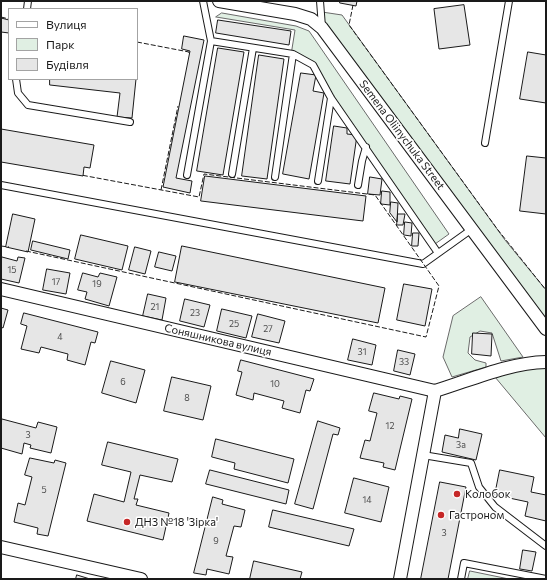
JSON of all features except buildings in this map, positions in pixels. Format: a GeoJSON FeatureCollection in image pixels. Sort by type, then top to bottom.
{"type":"FeatureCollection","features":[{"type":"Feature","properties":{"kind":"street","name":"Semena Oliinychuka Street"},"geometry":{"type":"LineString","coordinates":[[219,1],[295,14],[310,19],[322,28],[546,329]]}},
{"type":"Feature","properties":{"kind":"street","name":"Соняшникова вулиця"},"geometry":{"type":"LineString","coordinates":[[1,289],[435,391]]}},
{"type":"Feature","properties":{"kind":"street"},"geometry":{"type":"LineString","coordinates":[[400,579],[435,391],[532,362],[546,362]]}},
{"type":"Feature","properties":{"kind":"street"},"geometry":{"type":"LineString","coordinates":[[1,547],[111,576],[141,579]]}},
{"type":"Feature","properties":{"kind":"lane"},"geometry":{"type":"LineString","coordinates":[[187,175],[211,41],[203,1]]}},
{"type":"Feature","properties":{"kind":"lane"},"geometry":{"type":"LineString","coordinates":[[320,1],[322,28]]}},
{"type":"Feature","properties":{"kind":"lane"},"geometry":{"type":"LineString","coordinates":[[485,143],[509,1]]}},
{"type":"Feature","properties":{"kind":"lane"},"geometry":{"type":"LineString","coordinates":[[211,41],[292,54],[313,65],[331,98],[438,253]]}},
{"type":"Feature","properties":{"kind":"lane"},"geometry":{"type":"LineString","coordinates":[[232,174],[253,48]]}},
{"type":"Feature","properties":{"kind":"lane"},"geometry":{"type":"LineString","coordinates":[[275,178],[292,54]]}},
{"type":"Feature","properties":{"kind":"lane"},"geometry":{"type":"LineString","coordinates":[[16,80],[18,93],[28,104],[130,122]]}},
{"type":"Feature","properties":{"kind":"lane"},"geometry":{"type":"LineString","coordinates":[[318,181],[331,98]]}},
{"type":"Feature","properties":{"kind":"lane"},"geometry":{"type":"LineString","coordinates":[[358,185],[366,147]]}},
{"type":"Feature","properties":{"kind":"lane"},"geometry":{"type":"LineString","coordinates":[[1,185],[423,264],[472,229]]}},
{"type":"Feature","properties":{"kind":"lane"},"geometry":{"type":"LineString","coordinates":[[423,455],[471,464],[479,487],[494,507],[546,546]]}},
{"type":"Feature","properties":{"kind":"lane"},"geometry":{"type":"LineString","coordinates":[[461,579],[464,563],[546,579]]}},
{"type":"Feature","properties":{"kind":"green space"},"geometry":{"type":"Polygon","coordinates":[[[322,12],[342,15],[505,240],[546,290],[546,328],[323,28],[322,12]]]}},
{"type":"Feature","properties":{"kind":"green space"},"geometry":{"type":"Polygon","coordinates":[[[222,13],[296,26],[309,31],[449,234],[435,244],[312,67],[291,55],[295,30],[216,17],[222,13]]]}},
{"type":"Feature","properties":{"kind":"green space"},"geometry":{"type":"Polygon","coordinates":[[[481,297],[523,357],[501,361],[492,333],[480,331],[470,337],[468,353],[475,360],[486,363],[486,367],[452,377],[443,357],[453,316],[481,297]]]}},
{"type":"Feature","properties":{"kind":"green space"},"geometry":{"type":"Polygon","coordinates":[[[527,368],[546,368],[546,438],[495,377],[527,368]]]}},
{"type":"Feature","properties":{"kind":"green space"},"geometry":{"type":"Polygon","coordinates":[[[470,571],[509,579],[468,579],[470,571]]]}},
{"type":"Feature","properties":{"kind":"fence"},"geometry":{"type":"LineString","coordinates":[[353,5],[349,25],[498,230],[546,290]]}},
{"type":"Feature","properties":{"kind":"fence"},"geometry":{"type":"LineString","coordinates":[[1,17],[8,19]]}},
{"type":"Feature","properties":{"kind":"fence"},"geometry":{"type":"LineString","coordinates":[[138,42],[189,52],[189,55]]}},
{"type":"Feature","properties":{"kind":"fence"},"geometry":{"type":"LineString","coordinates":[[161,190],[178,106]]}},
{"type":"Feature","properties":{"kind":"fence"},"geometry":{"type":"LineString","coordinates":[[26,251],[426,337],[439,286],[375,195],[204,174],[199,197],[81,175]]}},
{"type":"Feature","properties":{"kind":"fence"},"geometry":{"type":"LineString","coordinates":[[1,246],[9,247]]}},
{"type":"Feature","properties":{"kind":"place","name":"Колобок"},"geometry":{"type":"Point","coordinates":[457,494]}},
{"type":"Feature","properties":{"kind":"place","name":"Гастроном"},"geometry":{"type":"Point","coordinates":[441,515]}},
{"type":"Feature","properties":{"kind":"place","name":"ДНЗ №18 'Зірка'"},"geometry":{"type":"Point","coordinates":[127,522]}}]}
